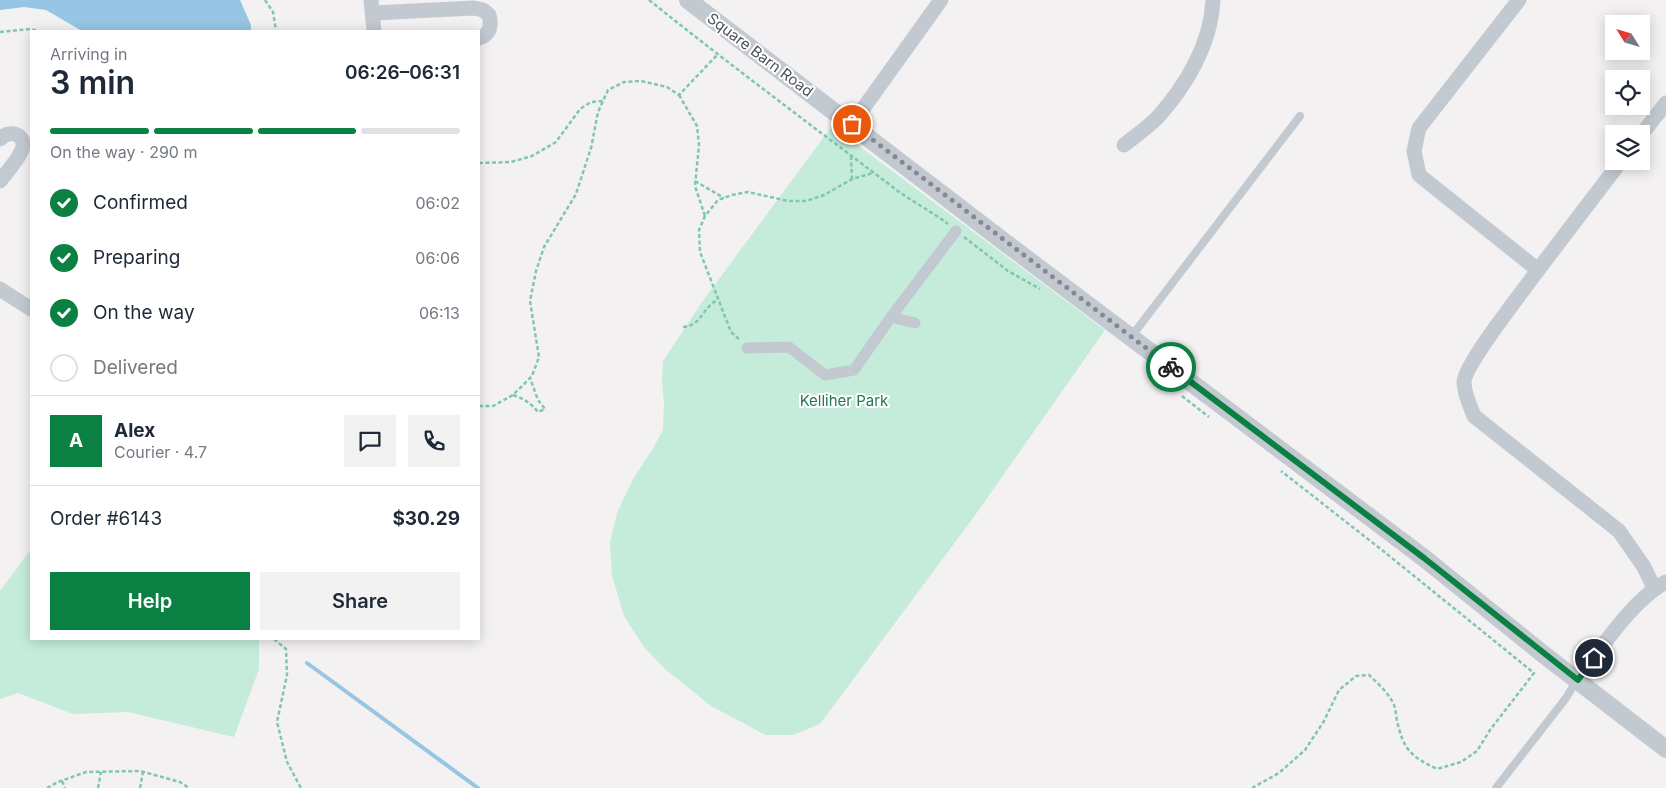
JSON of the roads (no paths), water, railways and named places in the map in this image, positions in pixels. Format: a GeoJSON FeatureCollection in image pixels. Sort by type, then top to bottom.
{"type":"FeatureCollection","features":[{"type":"Feature","properties":{"kind":"street","name":"Square Barn Road"},"geometry":{"type":"LineString","coordinates":[[688,0],[1424,558],[1666,749]]}},
{"type":"Feature","properties":{"kind":"street"},"geometry":{"type":"LineString","coordinates":[[852,124],[941,0]]}},
{"type":"Feature","properties":{"kind":"street"},"geometry":{"type":"LineString","coordinates":[[1124,145],[1156,119],[1186,82],[1201,49],[1212,13],[1213,0]]}},
{"type":"Feature","properties":{"kind":"street"},"geometry":{"type":"LineString","coordinates":[[1519,0],[1419,128],[1414,151],[1419,175],[1538,270]]}},
{"type":"Feature","properties":{"kind":"street"},"geometry":{"type":"LineString","coordinates":[[374,30],[372,7],[474,8],[483,10],[489,15],[490,27],[488,32],[480,37]]}},
{"type":"Feature","properties":{"kind":"street"},"geometry":{"type":"LineString","coordinates":[[1649,125],[1666,103]]}},
{"type":"Feature","properties":{"kind":"street"},"geometry":{"type":"LineString","coordinates":[[0,139],[4,135],[12,133],[21,139],[23,144],[22,151],[0,181]]}},
{"type":"Feature","properties":{"kind":"street"},"geometry":{"type":"LineString","coordinates":[[1578,680],[1628,616],[1660,585],[1644,567],[1619,531],[1474,416],[1464,382],[1472,361],[1614,170]]}},
{"type":"Feature","properties":{"kind":"street"},"geometry":{"type":"LineString","coordinates":[[747,348],[789,347],[825,375],[854,370],[956,231]]}},
{"type":"Feature","properties":{"kind":"street"},"geometry":{"type":"LineString","coordinates":[[0,289],[30,308]]}},
{"type":"Feature","properties":{"kind":"street"},"geometry":{"type":"LineString","coordinates":[[891,318],[915,323]]}},
{"type":"Feature","properties":{"kind":"lane"},"geometry":{"type":"LineString","coordinates":[[1131,337],[1300,116]]}},
{"type":"Feature","properties":{"kind":"lane"},"geometry":{"type":"LineString","coordinates":[[1496,788],[1578,680]]}},
{"type":"Feature","properties":{"kind":"water"},"geometry":{"type":"Polygon","coordinates":[[[0,0],[240,0],[251,25],[251,30],[80,30],[46,10],[24,7],[0,10],[0,0]]]}},
{"type":"Feature","properties":{"kind":"waterway"},"geometry":{"type":"LineString","coordinates":[[307,663],[478,788]]}},
{"type":"Feature","properties":{"kind":"park label","name":"Kelliher Park"},"geometry":{"type":"Point","coordinates":[844,401]}}]}
